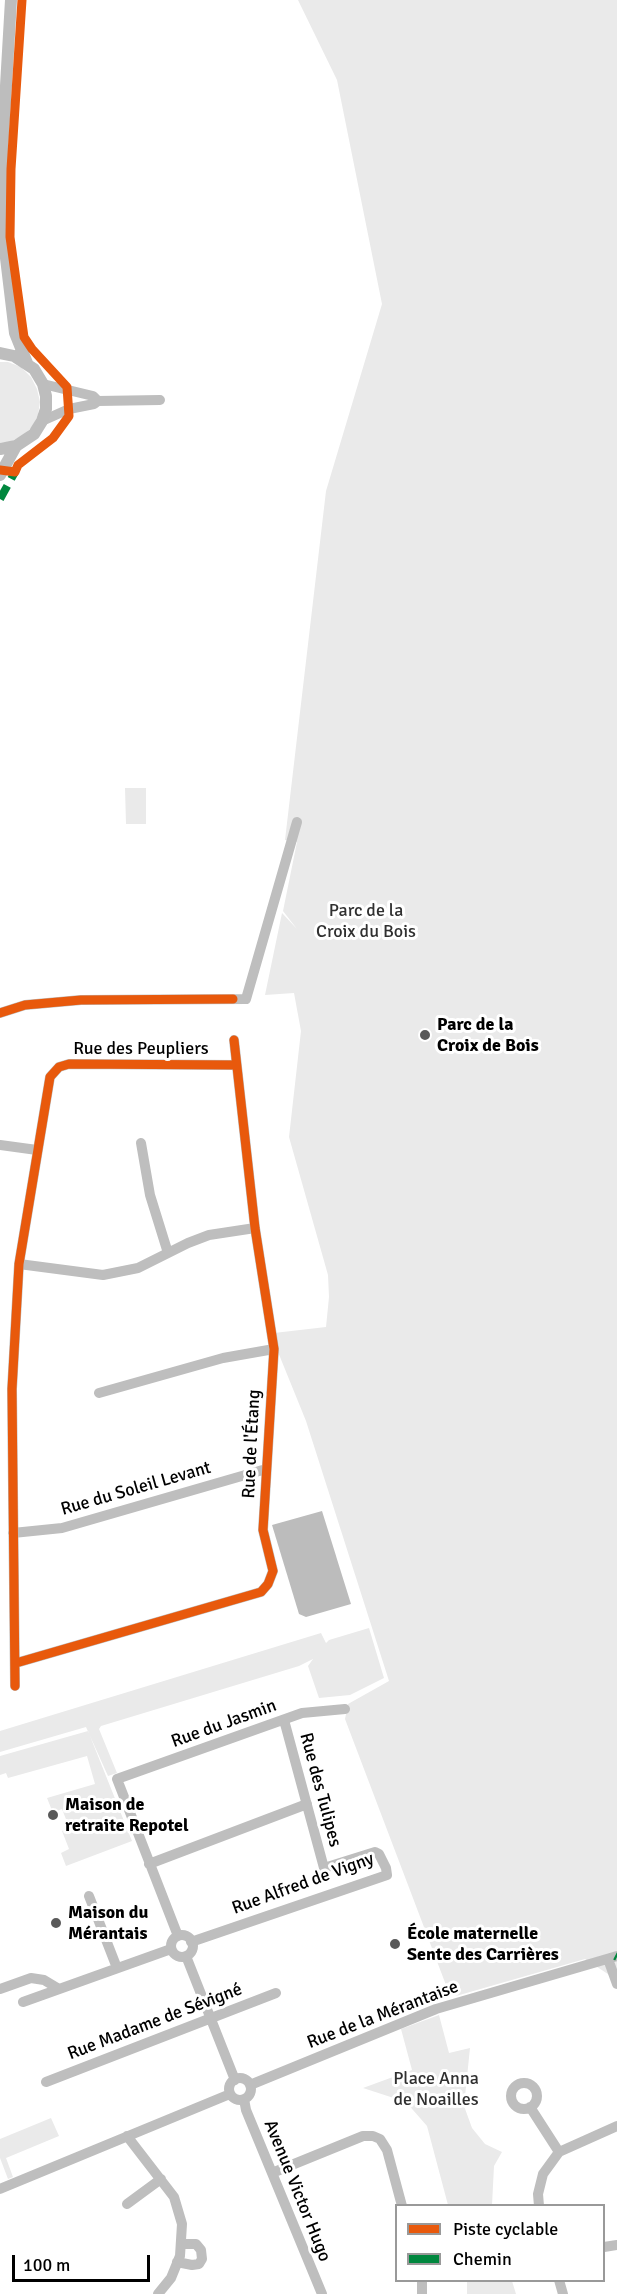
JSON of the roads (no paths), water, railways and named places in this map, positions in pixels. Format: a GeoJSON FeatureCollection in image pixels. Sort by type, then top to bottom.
{"type":"FeatureCollection","features":[{"type":"Feature","properties":{"kind":"main road"},"geometry":{"type":"LineString","coordinates":[[11,0],[2,154],[2,225],[15,333],[27,363]]}},
{"type":"Feature","properties":{"kind":"main road"},"geometry":{"type":"LineString","coordinates":[[0,353],[14,356],[27,363],[39,376],[46,396],[46,409],[42,421],[29,439],[16,446],[0,449]]}},
{"type":"Feature","properties":{"kind":"main road"},"geometry":{"type":"LineString","coordinates":[[0,475],[16,446]]}},
{"type":"Feature","properties":{"kind":"street"},"geometry":{"type":"LineString","coordinates":[[43,384],[93,396],[98,401]]}},
{"type":"Feature","properties":{"kind":"street"},"geometry":{"type":"LineString","coordinates":[[42,421],[69,409],[94,404],[98,401],[160,400]]}},
{"type":"Feature","properties":{"kind":"street"},"geometry":{"type":"LineString","coordinates":[[0,1013],[25,1005],[81,1000],[246,999],[297,822]]}},
{"type":"Feature","properties":{"kind":"street","name":"Rue de l'Étang"},"geometry":{"type":"LineString","coordinates":[[16,1663],[261,1592],[268,1584],[273,1571],[263,1530],[274,1349],[255,1228],[234,1040]]}},
{"type":"Feature","properties":{"kind":"street","name":"Rue des Peupliers"},"geometry":{"type":"LineString","coordinates":[[15,1686],[12,1389],[19,1264],[50,1077],[59,1067],[69,1064],[236,1065]]}},
{"type":"Feature","properties":{"kind":"street"},"geometry":{"type":"LineString","coordinates":[[141,1143],[150,1195],[168,1253]]}},
{"type":"Feature","properties":{"kind":"street"},"geometry":{"type":"LineString","coordinates":[[0,1145],[37,1150]]}},
{"type":"Feature","properties":{"kind":"street"},"geometry":{"type":"LineString","coordinates":[[19,1264],[103,1275],[138,1268],[208,1235],[255,1228]]}},
{"type":"Feature","properties":{"kind":"street"},"geometry":{"type":"LineString","coordinates":[[99,1393],[223,1358],[274,1349]]}},
{"type":"Feature","properties":{"kind":"street","name":"Rue du Soleil Levant"},"geometry":{"type":"LineString","coordinates":[[13,1533],[62,1528],[266,1469]]}},
{"type":"Feature","properties":{"kind":"street"},"geometry":{"type":"LineString","coordinates":[[0,1597],[13,1597]]}},
{"type":"Feature","properties":{"kind":"street","name":"Rue du Jasmin"},"geometry":{"type":"LineString","coordinates":[[149,1864],[117,1779],[302,1713],[345,1709]]}},
{"type":"Feature","properties":{"kind":"street","name":"Rue des Tulipes"},"geometry":{"type":"LineString","coordinates":[[284,1720],[324,1868]]}},
{"type":"Feature","properties":{"kind":"street"},"geometry":{"type":"LineString","coordinates":[[178,1936],[149,1864],[307,1804]]}},
{"type":"Feature","properties":{"kind":"street","name":"Rue Alfred de Vigny"},"geometry":{"type":"LineString","coordinates":[[191,1941],[385,1876],[387,1872],[380,1854],[375,1851],[324,1868]]}},
{"type":"Feature","properties":{"kind":"street"},"geometry":{"type":"LineString","coordinates":[[89,1896],[117,1968]]}},
{"type":"Feature","properties":{"kind":"street"},"geometry":{"type":"LineString","coordinates":[[178,1936],[186,1936],[191,1941],[192,1950],[186,1956],[179,1957],[171,1949],[172,1941],[178,1936]]}},
{"type":"Feature","properties":{"kind":"street"},"geometry":{"type":"LineString","coordinates":[[23,2002],[171,1949]]}},
{"type":"Feature","properties":{"kind":"street"},"geometry":{"type":"LineString","coordinates":[[186,1956],[235,2080]]}},
{"type":"Feature","properties":{"kind":"street"},"geometry":{"type":"LineString","coordinates":[[608,1959],[617,1984]]}},
{"type":"Feature","properties":{"kind":"street","name":"Rue de la Mérantaise"},"geometry":{"type":"LineString","coordinates":[[250,2085],[436,2009],[608,1959]]}},
{"type":"Feature","properties":{"kind":"street"},"geometry":{"type":"LineString","coordinates":[[0,1989],[31,1978],[44,1980],[59,1989]]}},
{"type":"Feature","properties":{"kind":"street","name":"Rue Madame de Sévigné"},"geometry":{"type":"LineString","coordinates":[[46,2082],[276,1993]]}},
{"type":"Feature","properties":{"kind":"street"},"geometry":{"type":"LineString","coordinates":[[235,2080],[245,2080],[250,2085],[249,2095],[244,2099],[237,2100],[230,2094],[229,2087],[235,2080]]}},
{"type":"Feature","properties":{"kind":"street"},"geometry":{"type":"LineString","coordinates":[[0,2189],[230,2094]]}},
{"type":"Feature","properties":{"kind":"street","name":"Avenue Victor Hugo"},"geometry":{"type":"LineString","coordinates":[[244,2099],[246,2110],[322,2294]]}},
{"type":"Feature","properties":{"kind":"street"},"geometry":{"type":"LineString","coordinates":[[530,2107],[559,2152]]}},
{"type":"Feature","properties":{"kind":"street"},"geometry":{"type":"LineString","coordinates":[[539,2204],[538,2194],[543,2174],[559,2152],[617,2126]]}},
{"type":"Feature","properties":{"kind":"street"},"geometry":{"type":"LineString","coordinates":[[128,2136],[174,2197],[182,2224],[177,2262],[171,2278],[159,2294]]}},
{"type":"Feature","properties":{"kind":"street"},"geometry":{"type":"LineString","coordinates":[[272,2174],[363,2136],[373,2136],[380,2139],[387,2150],[402,2204]]}},
{"type":"Feature","properties":{"kind":"street"},"geometry":{"type":"LineString","coordinates":[[127,2204],[161,2180]]}},
{"type":"Feature","properties":{"kind":"street"},"geometry":{"type":"LineString","coordinates":[[177,2262],[192,2265],[199,2264],[202,2259],[201,2250],[196,2244],[181,2244]]}},
{"type":"Feature","properties":{"kind":"place","name":"Parc de la Croix de Bois"},"geometry":{"type":"Point","coordinates":[425,1035]}},
{"type":"Feature","properties":{"kind":"place","name":"Maison de retraite Repotel"},"geometry":{"type":"Point","coordinates":[53,1815]}},
{"type":"Feature","properties":{"kind":"place","name":"Maison du Mérantais"},"geometry":{"type":"Point","coordinates":[56,1923]}},
{"type":"Feature","properties":{"kind":"place","name":"École maternelle Sente des Carrières"},"geometry":{"type":"Point","coordinates":[395,1944]}},
{"type":"Feature","properties":{"kind":"park label","name":"Parc de la Croix du Bois"},"geometry":{"type":"Point","coordinates":[366,921]}},
{"type":"Feature","properties":{"kind":"park label","name":"Place Anna de Noailles"},"geometry":{"type":"Point","coordinates":[436,2089]}}]}
